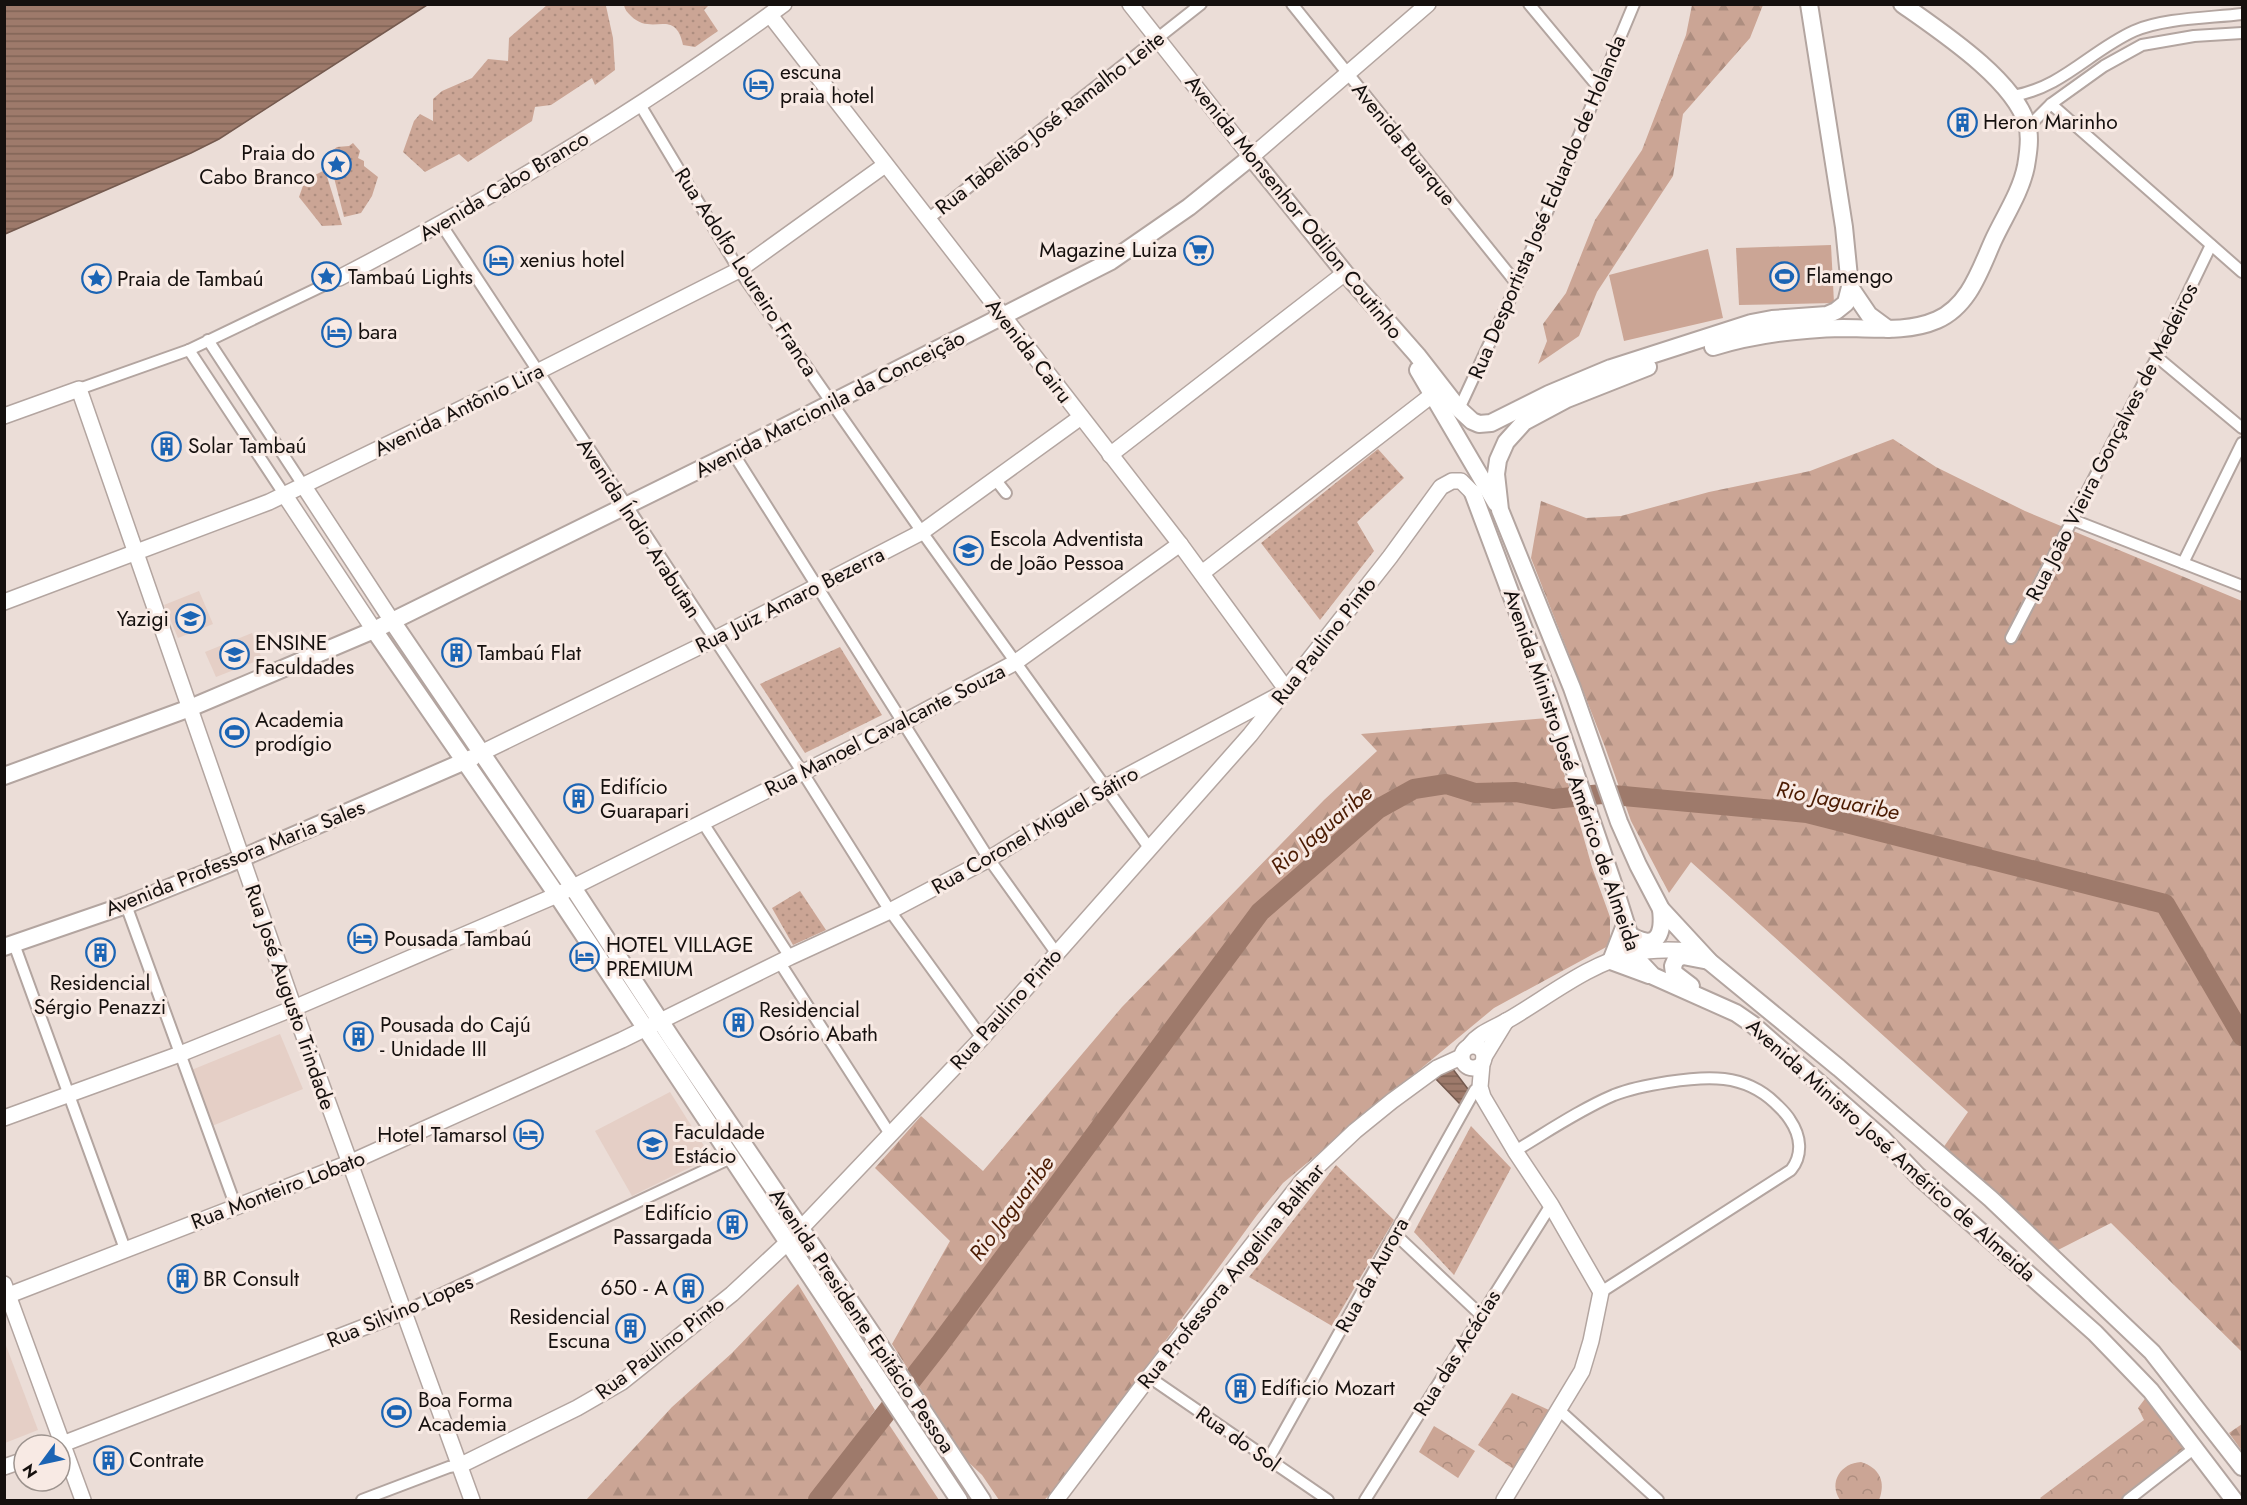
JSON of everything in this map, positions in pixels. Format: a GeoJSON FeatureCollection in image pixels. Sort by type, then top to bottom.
{"type":"FeatureCollection","features":[{"type":"Feature","properties":{"kind":"main road","name":"Avenida Cabo Branco"},"geometry":{"type":"LineString","coordinates":[[339,278],[441,224],[554,157],[639,104],[784,4]]}},
{"type":"Feature","properties":{"kind":"main road","name":"Avenida Monsenhor Odilon Coutinho"},"geometry":{"type":"LineString","coordinates":[[1130,4],[1345,273],[1459,409]]}},
{"type":"Feature","properties":{"kind":"main road"},"geometry":{"type":"LineString","coordinates":[[1251,157],[1428,4]]}},
{"type":"Feature","properties":{"kind":"main road"},"geometry":{"type":"LineString","coordinates":[[1459,409],[1472,421],[1479,424],[1491,423],[1549,394],[1611,368],[1751,323],[1827,315],[1846,303],[1850,287],[1844,227],[1809,4]]}},
{"type":"Feature","properties":{"kind":"main road"},"geometry":{"type":"LineString","coordinates":[[1815,39],[1818,4]]}},
{"type":"Feature","properties":{"kind":"main road"},"geometry":{"type":"LineString","coordinates":[[1850,287],[1869,315],[1888,329],[1919,326],[1938,320],[1965,298],[1974,283],[2014,199],[2025,168],[2028,127],[2013,96],[2000,81],[1908,6]]}},
{"type":"Feature","properties":{"kind":"main road","name":"Avenida Cairu"},"geometry":{"type":"LineString","coordinates":[[770,15],[1180,544],[1286,689]]}},
{"type":"Feature","properties":{"kind":"main road","name":"Avenida Marcionila da Conceição"},"geometry":{"type":"LineString","coordinates":[[4,776],[190,708],[374,630],[733,453],[1003,318],[1111,261],[1189,207],[1251,157]]}},
{"type":"Feature","properties":{"kind":"main road","name":"Avenida Antônio Lira"},"geometry":{"type":"LineString","coordinates":[[4,602],[268,502],[537,372],[740,270],[885,165]]}},
{"type":"Feature","properties":{"kind":"main road"},"geometry":{"type":"LineString","coordinates":[[1110,455],[1345,273]]}},
{"type":"Feature","properties":{"kind":"main road"},"geometry":{"type":"LineString","coordinates":[[1392,328],[1500,510]]}},
{"type":"Feature","properties":{"kind":"main road","name":"Avenida Ministro José Américo de Almeida"},"geometry":{"type":"LineString","coordinates":[[1888,329],[1795,330],[1755,335],[1649,366],[1567,399],[1524,422],[1506,442],[1498,460],[1496,474],[1500,510],[1572,688],[1619,822],[1661,909],[1704,956],[1839,1068],[2012,1218],[2152,1352],[2242,1467]]}},
{"type":"Feature","properties":{"kind":"main road"},"geometry":{"type":"LineString","coordinates":[[4,416],[80,389]]}},
{"type":"Feature","properties":{"kind":"main road","name":"Rua José Augusto Trindade"},"geometry":{"type":"LineString","coordinates":[[80,389],[294,1008],[472,1500]]}},
{"type":"Feature","properties":{"kind":"main road"},"geometry":{"type":"LineString","coordinates":[[1202,573],[1432,395]]}},
{"type":"Feature","properties":{"kind":"main road","name":"Rua Juiz Amaro Bezerra"},"geometry":{"type":"LineString","coordinates":[[481,753],[713,640],[922,532],[1081,417]]}},
{"type":"Feature","properties":{"kind":"main road","name":"Rua Paulino Pinto"},"geometry":{"type":"LineString","coordinates":[[460,1465],[576,1408],[622,1382],[732,1294],[788,1242],[981,1038],[1250,735],[1390,557],[1441,487],[1452,481],[1461,481],[1473,493]]}},
{"type":"Feature","properties":{"kind":"main road","name":"Avenida Presidente Epitácio Pessoa"},"geometry":{"type":"LineString","coordinates":[[303,485],[392,621],[572,886],[732,1158],[959,1500]]}},
{"type":"Feature","properties":{"kind":"main road","name":"Avenida Ministro José Américo de Almeida"},"geometry":{"type":"LineString","coordinates":[[1473,493],[1549,696],[1613,883],[1634,953],[1641,965],[1653,976],[1723,1006],[1752,1024],[1882,1138],[1917,1175],[2095,1333],[2151,1391],[2196,1447],[2234,1500]]}},
{"type":"Feature","properties":{"kind":"main road","name":"Avenida Presidente Epitácio Pessoa"},"geometry":{"type":"LineString","coordinates":[[284,494],[374,630],[557,895],[800,1228],[982,1500]]}},
{"type":"Feature","properties":{"kind":"main road","name":"Rua Manoel Cavalcante Souza"},"geometry":{"type":"LineString","coordinates":[[4,1118],[180,1054],[294,1008],[557,895],[902,723],[1016,662],[1180,544]]}},
{"type":"Feature","properties":{"kind":"main road","name":"Rua Coronel Miguel Sátiro"},"geometry":{"type":"LineString","coordinates":[[785,960],[890,911],[989,859],[1106,787],[1278,696],[1286,689]]}},
{"type":"Feature","properties":{"kind":"main road"},"geometry":{"type":"LineString","coordinates":[[1245,713],[1252,727],[1250,735]]}},
{"type":"Feature","properties":{"kind":"main road"},"geometry":{"type":"LineString","coordinates":[[464,761],[481,753]]}},
{"type":"Feature","properties":{"kind":"main road","name":"Avenida Professora Maria Sales"},"geometry":{"type":"LineString","coordinates":[[9,946],[126,905],[243,858],[464,761]]}},
{"type":"Feature","properties":{"kind":"main road"},"geometry":{"type":"LineString","coordinates":[[1653,976],[1611,962],[1627,929],[1636,939],[1645,941],[1656,938],[1662,930],[1661,909]]}},
{"type":"Feature","properties":{"kind":"main road","name":"Rua Professora Angelina Balthar"},"geometry":{"type":"LineString","coordinates":[[1056,1500],[1302,1181],[1340,1144],[1437,1068],[1465,1056],[1483,1033],[1585,974],[1634,953],[1660,950],[1704,956]]}},
{"type":"Feature","properties":{"kind":"main road"},"geometry":{"type":"LineString","coordinates":[[1704,956],[1679,957],[1674,963],[1674,974],[1723,1006]]}},
{"type":"Feature","properties":{"kind":"main road","name":"Rua Monteiro Lobato"},"geometry":{"type":"LineString","coordinates":[[6,1292],[349,1163],[652,1024],[785,960]]}},
{"type":"Feature","properties":{"kind":"main road"},"geometry":{"type":"LineString","coordinates":[[1479,1091],[1483,1060],[1506,1021]]}},
{"type":"Feature","properties":{"kind":"main road"},"geometry":{"type":"LineString","coordinates":[[1483,1060],[1478,1047],[1465,1056],[1468,1078],[1479,1091],[1551,1205],[1601,1292],[1582,1371],[1504,1500]]}},
{"type":"Feature","properties":{"kind":"main road"},"geometry":{"type":"LineString","coordinates":[[6,1292],[57,1433]]}},
{"type":"Feature","properties":{"kind":"main road","name":"Rua Silvino Lopes"},"geometry":{"type":"LineString","coordinates":[[72,1441],[404,1312]]}},
{"type":"Feature","properties":{"kind":"main road"},"geometry":{"type":"LineString","coordinates":[[72,1472],[83,1500]]}},
{"type":"Feature","properties":{"kind":"street","name":"Rua Tabelião José Ramalho Leite"},"geometry":{"type":"LineString","coordinates":[[928,219],[1201,4]]}},
{"type":"Feature","properties":{"kind":"street","name":"Avenida Buarque"},"geometry":{"type":"LineString","coordinates":[[1292,4],[1517,284]]}},
{"type":"Feature","properties":{"kind":"street"},"geometry":{"type":"LineString","coordinates":[[1529,4],[1599,88]]}},
{"type":"Feature","properties":{"kind":"street","name":"Rua Desportista José Eduardo de Holanda"},"geometry":{"type":"LineString","coordinates":[[1459,409],[1517,284],[1634,4]]}},
{"type":"Feature","properties":{"kind":"street"},"geometry":{"type":"LineString","coordinates":[[2013,96],[2032,93],[2060,79],[2121,39],[2146,26],[2242,14]]}},
{"type":"Feature","properties":{"kind":"street"},"geometry":{"type":"LineString","coordinates":[[2028,127],[2051,104],[2104,66],[2142,45],[2194,36],[2242,33]]}},
{"type":"Feature","properties":{"kind":"street","name":"Rua Adolfo Loureiro Franca"},"geometry":{"type":"LineString","coordinates":[[639,104],[740,270],[922,532],[1150,849]]}},
{"type":"Feature","properties":{"kind":"street"},"geometry":{"type":"LineString","coordinates":[[2051,104],[2242,273]]}},
{"type":"Feature","properties":{"kind":"street","name":"Avenida Índio Arabutan"},"geometry":{"type":"LineString","coordinates":[[441,224],[713,640],[803,773],[890,911],[981,1038]]}},
{"type":"Feature","properties":{"kind":"street","name":"Rua João Vieira Gonçalves de Medeiros"},"geometry":{"type":"LineString","coordinates":[[2012,638],[2157,357],[2211,245]]}},
{"type":"Feature","properties":{"kind":"street","name":"Avenida Cabo Branco"},"geometry":{"type":"LineString","coordinates":[[80,389],[189,350],[339,278]]}},
{"type":"Feature","properties":{"kind":"street"},"geometry":{"type":"LineString","coordinates":[[208,340],[303,485]]}},
{"type":"Feature","properties":{"kind":"street"},"geometry":{"type":"LineString","coordinates":[[189,350],[284,494]]}},
{"type":"Feature","properties":{"kind":"street"},"geometry":{"type":"LineString","coordinates":[[2157,357],[2242,428]]}},
{"type":"Feature","properties":{"kind":"street"},"geometry":{"type":"LineString","coordinates":[[2183,563],[2242,443]]}},
{"type":"Feature","properties":{"kind":"street"},"geometry":{"type":"LineString","coordinates":[[733,453],[989,859],[1057,954]]}},
{"type":"Feature","properties":{"kind":"street"},"geometry":{"type":"LineString","coordinates":[[995,479],[1006,493]]}},
{"type":"Feature","properties":{"kind":"street"},"geometry":{"type":"LineString","coordinates":[[2073,520],[2242,586]]}},
{"type":"Feature","properties":{"kind":"street"},"geometry":{"type":"LineString","coordinates":[[703,823],[890,1134]]}},
{"type":"Feature","properties":{"kind":"street"},"geometry":{"type":"LineString","coordinates":[[126,905],[236,1207]]}},
{"type":"Feature","properties":{"kind":"street"},"geometry":{"type":"LineString","coordinates":[[9,946],[68,1094],[125,1249]]}},
{"type":"Feature","properties":{"kind":"street"},"geometry":{"type":"LineString","coordinates":[[1515,1151],[1586,1108],[1617,1094],[1640,1086],[1690,1078],[1716,1077],[1740,1082],[1760,1090],[1789,1117],[1796,1130],[1800,1149],[1798,1159],[1791,1170],[1601,1292]]}},
{"type":"Feature","properties":{"kind":"street","name":"Rua da Aurora"},"geometry":{"type":"LineString","coordinates":[[1268,1460],[1395,1234],[1479,1091]]}},
{"type":"Feature","properties":{"kind":"street","name":"Rua Silvino Lopes"},"geometry":{"type":"LineString","coordinates":[[404,1312],[732,1158]]}},
{"type":"Feature","properties":{"kind":"street","name":"Rua das Acácias"},"geometry":{"type":"LineString","coordinates":[[1365,1500],[1551,1205]]}},
{"type":"Feature","properties":{"kind":"street"},"geometry":{"type":"LineString","coordinates":[[1395,1234],[1482,1316]]}},
{"type":"Feature","properties":{"kind":"street","name":"Rua do Sol"},"geometry":{"type":"LineString","coordinates":[[1149,1377],[1328,1500]]}},
{"type":"Feature","properties":{"kind":"street"},"geometry":{"type":"LineString","coordinates":[[1559,1410],[1658,1500]]}},
{"type":"Feature","properties":{"kind":"street"},"geometry":{"type":"LineString","coordinates":[[2128,1500],[2196,1447]]}},
{"type":"Feature","properties":{"kind":"street"},"geometry":{"type":"LineString","coordinates":[[362,1500],[449,1467],[460,1465]]}},
{"type":"Feature","properties":{"kind":"shaded area"},"geometry":{"type":"Polygon","coordinates":[[[5,4],[427,5],[219,139],[5,234],[5,4]]]}},
{"type":"Feature","properties":{"kind":"shaded area","name":"Yazigi"},"geometry":{"type":"Polygon","coordinates":[[[199,591],[213,624],[178,638],[164,605],[199,591]]]}},
{"type":"Feature","properties":{"kind":"shaded area","name":"ENSINE Faculdades"},"geometry":{"type":"Polygon","coordinates":[[[252,633],[262,659],[216,677],[205,652],[252,633]]]}},
{"type":"Feature","properties":{"kind":"shaded area"},"geometry":{"type":"Polygon","coordinates":[[[280,1034],[303,1089],[212,1126],[189,1071],[280,1034]]]}},
{"type":"Feature","properties":{"kind":"shaded area"},"geometry":{"type":"Polygon","coordinates":[[[1452,1068],[1471,1093],[1462,1106],[1436,1079],[1452,1068]]]}},
{"type":"Feature","properties":{"kind":"shaded area","name":"Faculdade Estácio"},"geometry":{"type":"Polygon","coordinates":[[[670,1092],[711,1157],[632,1196],[595,1131],[670,1092]]]}},
{"type":"Feature","properties":{"kind":"shaded area"},"geometry":{"type":"Polygon","coordinates":[[[5,1343],[38,1430],[30,1433],[12,1433],[12,1440],[4,1443],[5,1343]]]}},
{"type":"Feature","properties":{"kind":"green space"},"geometry":{"type":"Polygon","coordinates":[[[604,4],[613,38],[615,70],[595,85],[592,78],[551,105],[535,107],[532,121],[468,162],[459,154],[425,172],[403,152],[414,121],[420,114],[433,121],[433,99],[442,91],[472,78],[488,59],[508,61],[509,38],[547,5],[604,4]]]}},
{"type":"Feature","properties":{"kind":"green space"},"geometry":{"type":"Polygon","coordinates":[[[624,5],[709,5],[704,10],[718,31],[695,47],[683,45],[674,27],[639,22],[628,13],[624,5]]]}},
{"type":"Feature","properties":{"kind":"green space"},"geometry":{"type":"Polygon","coordinates":[[[1692,5],[1763,5],[1750,38],[1683,114],[1673,176],[1597,292],[1579,336],[1538,364],[1547,341],[1543,324],[1566,293],[1595,220],[1642,150],[1686,35],[1692,5]]]}},
{"type":"Feature","properties":{"kind":"green space"},"geometry":{"type":"Polygon","coordinates":[[[353,143],[360,151],[358,158],[364,161],[364,166],[378,177],[372,196],[361,213],[344,217],[328,154],[337,147],[349,146],[353,143]]]}},
{"type":"Feature","properties":{"kind":"green space"},"geometry":{"type":"Polygon","coordinates":[[[325,170],[342,225],[322,226],[299,197],[305,180],[325,170]]]}},
{"type":"Feature","properties":{"kind":"green space","name":"Flamengo"},"geometry":{"type":"Polygon","coordinates":[[[1831,245],[1834,303],[1739,305],[1736,248],[1831,245]]]}},
{"type":"Feature","properties":{"kind":"green space"},"geometry":{"type":"Polygon","coordinates":[[[1708,249],[1723,318],[1624,341],[1609,275],[1708,249]]]}},
{"type":"Feature","properties":{"kind":"green space"},"geometry":{"type":"Polygon","coordinates":[[[1893,439],[1936,467],[2025,511],[2242,601],[2242,1352],[2111,1223],[2058,1250],[1943,1148],[1968,1112],[1691,862],[1669,893],[1631,821],[1605,747],[1531,558],[1541,501],[1586,518],[1621,516],[1709,492],[1810,471],[1893,439]]]}},
{"type":"Feature","properties":{"kind":"green space"},"geometry":{"type":"Polygon","coordinates":[[[1378,449],[1404,478],[1357,522],[1374,551],[1320,620],[1261,543],[1378,449]]]}},
{"type":"Feature","properties":{"kind":"green space"},"geometry":{"type":"Polygon","coordinates":[[[840,647],[882,715],[805,753],[760,684],[840,647]]]}},
{"type":"Feature","properties":{"kind":"green space"},"geometry":{"type":"Polygon","coordinates":[[[1547,718],[1553,746],[1569,786],[1592,867],[1610,917],[1610,945],[1494,1008],[1283,1183],[1051,1494],[1044,1500],[999,1500],[982,1475],[965,1459],[892,1344],[950,1241],[875,1168],[921,1116],[983,1171],[1122,1007],[1324,800],[1377,751],[1361,734],[1547,718]]]}},
{"type":"Feature","properties":{"kind":"green space"},"geometry":{"type":"Polygon","coordinates":[[[800,891],[826,930],[793,945],[772,908],[800,891]]]}},
{"type":"Feature","properties":{"kind":"green space"},"geometry":{"type":"Polygon","coordinates":[[[1471,1126],[1511,1168],[1454,1275],[1414,1232],[1471,1126]]]}},
{"type":"Feature","properties":{"kind":"green space"},"geometry":{"type":"Polygon","coordinates":[[[1336,1165],[1394,1220],[1332,1326],[1249,1277],[1336,1165]]]}},
{"type":"Feature","properties":{"kind":"green space"},"geometry":{"type":"Polygon","coordinates":[[[798,1284],[875,1410],[811,1500],[586,1500],[672,1407],[732,1353],[798,1284]]]}},
{"type":"Feature","properties":{"kind":"green space"},"geometry":{"type":"Polygon","coordinates":[[[1512,1393],[1551,1411],[1518,1472],[1478,1445],[1512,1393]]]}},
{"type":"Feature","properties":{"kind":"green space"},"geometry":{"type":"Polygon","coordinates":[[[2147,1396],[2189,1448],[2121,1500],[2042,1500],[2040,1498],[2144,1420],[2138,1408],[2147,1396]]]}},
{"type":"Feature","properties":{"kind":"green space"},"geometry":{"type":"Polygon","coordinates":[[[884,1417],[939,1500],[818,1500],[884,1417]]]}},
{"type":"Feature","properties":{"kind":"green space"},"geometry":{"type":"Polygon","coordinates":[[[2242,1424],[2242,1451],[2229,1433],[2242,1424]]]}},
{"type":"Feature","properties":{"kind":"green space"},"geometry":{"type":"Polygon","coordinates":[[[1434,1426],[1475,1451],[1458,1478],[1419,1452],[1434,1426]]]}},
{"type":"Feature","properties":{"kind":"green space"},"geometry":{"type":"Polygon","coordinates":[[[1861,1462],[1873,1468],[1880,1476],[1882,1487],[1879,1500],[1840,1500],[1835,1487],[1838,1475],[1848,1466],[1861,1462]]]}},
{"type":"Feature","properties":{"kind":"waterway","name":"Rio Jaguaribe"},"geometry":{"type":"LineString","coordinates":[[818,1500],[939,1345],[1260,912],[1378,809],[1414,789],[1446,784],[1475,793],[1516,792],[1553,799],[1602,794],[1807,813],[2165,904],[2242,1036]]}},
{"type":"Feature","properties":{"kind":"place","name":"escuna praia hotel"},"geometry":{"type":"Point","coordinates":[759,84]}},
{"type":"Feature","properties":{"kind":"place","name":"Heron Marinho"},"geometry":{"type":"Point","coordinates":[1962,122]}},
{"type":"Feature","properties":{"kind":"place","name":"Praia do Cabo Branco"},"geometry":{"type":"Point","coordinates":[336,165]}},
{"type":"Feature","properties":{"kind":"place","name":"Magazine Luiza"},"geometry":{"type":"Point","coordinates":[1198,250]}},
{"type":"Feature","properties":{"kind":"place","name":"xenius hotel"},"geometry":{"type":"Point","coordinates":[499,260]}},
{"type":"Feature","properties":{"kind":"place","name":"Flamengo"},"geometry":{"type":"Point","coordinates":[1785,276]}},
{"type":"Feature","properties":{"kind":"place","name":"Tambaú Lights"},"geometry":{"type":"Point","coordinates":[327,277]}},
{"type":"Feature","properties":{"kind":"place","name":"Praia de Tambaú"},"geometry":{"type":"Point","coordinates":[96,279]}},
{"type":"Feature","properties":{"kind":"place","name":"bara"},"geometry":{"type":"Point","coordinates":[337,332]}},
{"type":"Feature","properties":{"kind":"place","name":"Solar Tambaú"},"geometry":{"type":"Point","coordinates":[167,446]}},
{"type":"Feature","properties":{"kind":"place","name":"Escola Adventista de João Pessoa"},"geometry":{"type":"Point","coordinates":[969,551]}},
{"type":"Feature","properties":{"kind":"place","name":"Yazigi"},"geometry":{"type":"Point","coordinates":[190,619]}},
{"type":"Feature","properties":{"kind":"place","name":"Tambaú Flat"},"geometry":{"type":"Point","coordinates":[456,653]}},
{"type":"Feature","properties":{"kind":"place","name":"ENSINE Faculdades"},"geometry":{"type":"Point","coordinates":[234,655]}},
{"type":"Feature","properties":{"kind":"place","name":"Academia prodígio"},"geometry":{"type":"Point","coordinates":[234,732]}},
{"type":"Feature","properties":{"kind":"place","name":"Edifício Guarapari"},"geometry":{"type":"Point","coordinates":[579,799]}},
{"type":"Feature","properties":{"kind":"place","name":"Pousada Tambaú"},"geometry":{"type":"Point","coordinates":[363,939]}},
{"type":"Feature","properties":{"kind":"place","name":"Residencial Sérgio Penazzi"},"geometry":{"type":"Point","coordinates":[100,952]}},
{"type":"Feature","properties":{"kind":"place","name":"HOTEL VILLAGE PREMIUM"},"geometry":{"type":"Point","coordinates":[585,957]}},
{"type":"Feature","properties":{"kind":"place","name":"Residencial Osório Abath"},"geometry":{"type":"Point","coordinates":[738,1022]}},
{"type":"Feature","properties":{"kind":"place","name":"Pousada do Cajú - Unidade III"},"geometry":{"type":"Point","coordinates":[359,1037]}},
{"type":"Feature","properties":{"kind":"place","name":"Hotel Tamarsol"},"geometry":{"type":"Point","coordinates":[528,1135]}},
{"type":"Feature","properties":{"kind":"place","name":"Faculdade Estácio"},"geometry":{"type":"Point","coordinates":[653,1144]}},
{"type":"Feature","properties":{"kind":"place","name":"Edifício Passargada"},"geometry":{"type":"Point","coordinates":[733,1225]}},
{"type":"Feature","properties":{"kind":"place","name":"BR Consult"},"geometry":{"type":"Point","coordinates":[182,1279]}},
{"type":"Feature","properties":{"kind":"place","name":"650 - A"},"geometry":{"type":"Point","coordinates":[689,1288]}},
{"type":"Feature","properties":{"kind":"place","name":"Residencial Escuna"},"geometry":{"type":"Point","coordinates":[631,1329]}},
{"type":"Feature","properties":{"kind":"place","name":"Edíficio Mozart"},"geometry":{"type":"Point","coordinates":[1240,1388]}},
{"type":"Feature","properties":{"kind":"place","name":"Boa Forma Academia"},"geometry":{"type":"Point","coordinates":[397,1412]}},
{"type":"Feature","properties":{"kind":"place","name":"Contrate"},"geometry":{"type":"Point","coordinates":[108,1460]}}]}
